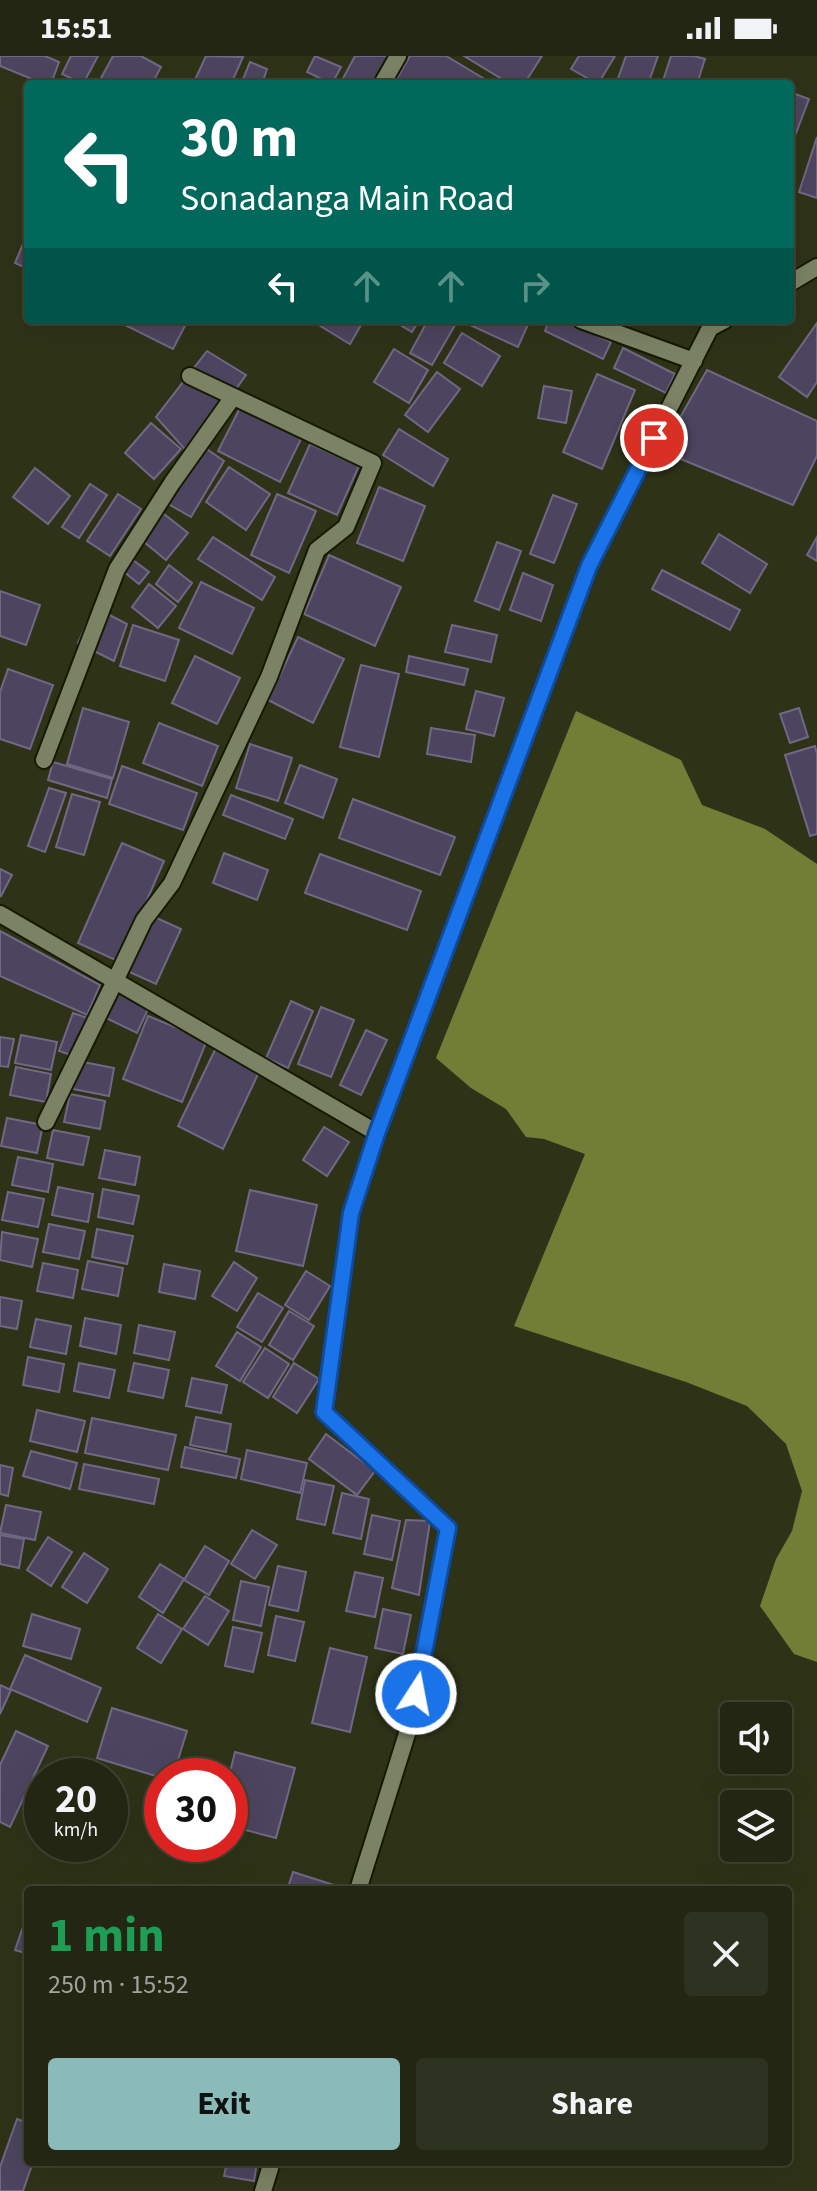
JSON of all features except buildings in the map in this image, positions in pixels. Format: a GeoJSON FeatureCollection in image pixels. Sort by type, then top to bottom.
{"type":"FeatureCollection","features":[{"type":"Feature","properties":{"kind":"street"},"geometry":{"type":"LineString","coordinates":[[384,80],[398,56]]}},
{"type":"Feature","properties":{"kind":"street"},"geometry":{"type":"LineString","coordinates":[[794,281],[817,267]]}},
{"type":"Feature","properties":{"kind":"street"},"geometry":{"type":"LineString","coordinates":[[592,324],[694,361]]}},
{"type":"Feature","properties":{"kind":"street"},"geometry":{"type":"LineString","coordinates":[[359,1886],[411,1721],[448,1528],[324,1412],[351,1213],[377,1133],[589,566],[710,328],[718,324]]}},
{"type":"Feature","properties":{"kind":"street"},"geometry":{"type":"LineString","coordinates":[[46,1122],[144,920],[172,883],[269,677],[317,550],[346,527],[373,463],[190,376]]}},
{"type":"Feature","properties":{"kind":"street"},"geometry":{"type":"LineString","coordinates":[[44,760],[117,569],[172,483],[233,397]]}},
{"type":"Feature","properties":{"kind":"street"},"geometry":{"type":"LineString","coordinates":[[0,914],[377,1133]]}},
{"type":"Feature","properties":{"kind":"street"},"geometry":{"type":"LineString","coordinates":[[263,2191],[271,2166]]}},
{"type":"Feature","properties":{"kind":"shaded area"},"geometry":{"type":"Polygon","coordinates":[[[576,711],[681,760],[702,805],[765,829],[817,864],[817,1662],[794,1654],[760,1606],[776,1559],[792,1531],[802,1491],[786,1444],[747,1406],[686,1382],[514,1326],[585,1154],[544,1139],[526,1137],[506,1109],[471,1088],[436,1058],[576,711]]]}},
{"type":"Feature","properties":{"kind":"route"},"geometry":{"type":"LineString","coordinates":[[416,1694],[448,1528],[324,1412],[351,1213],[377,1133],[589,566],[654,438]]}}]}
